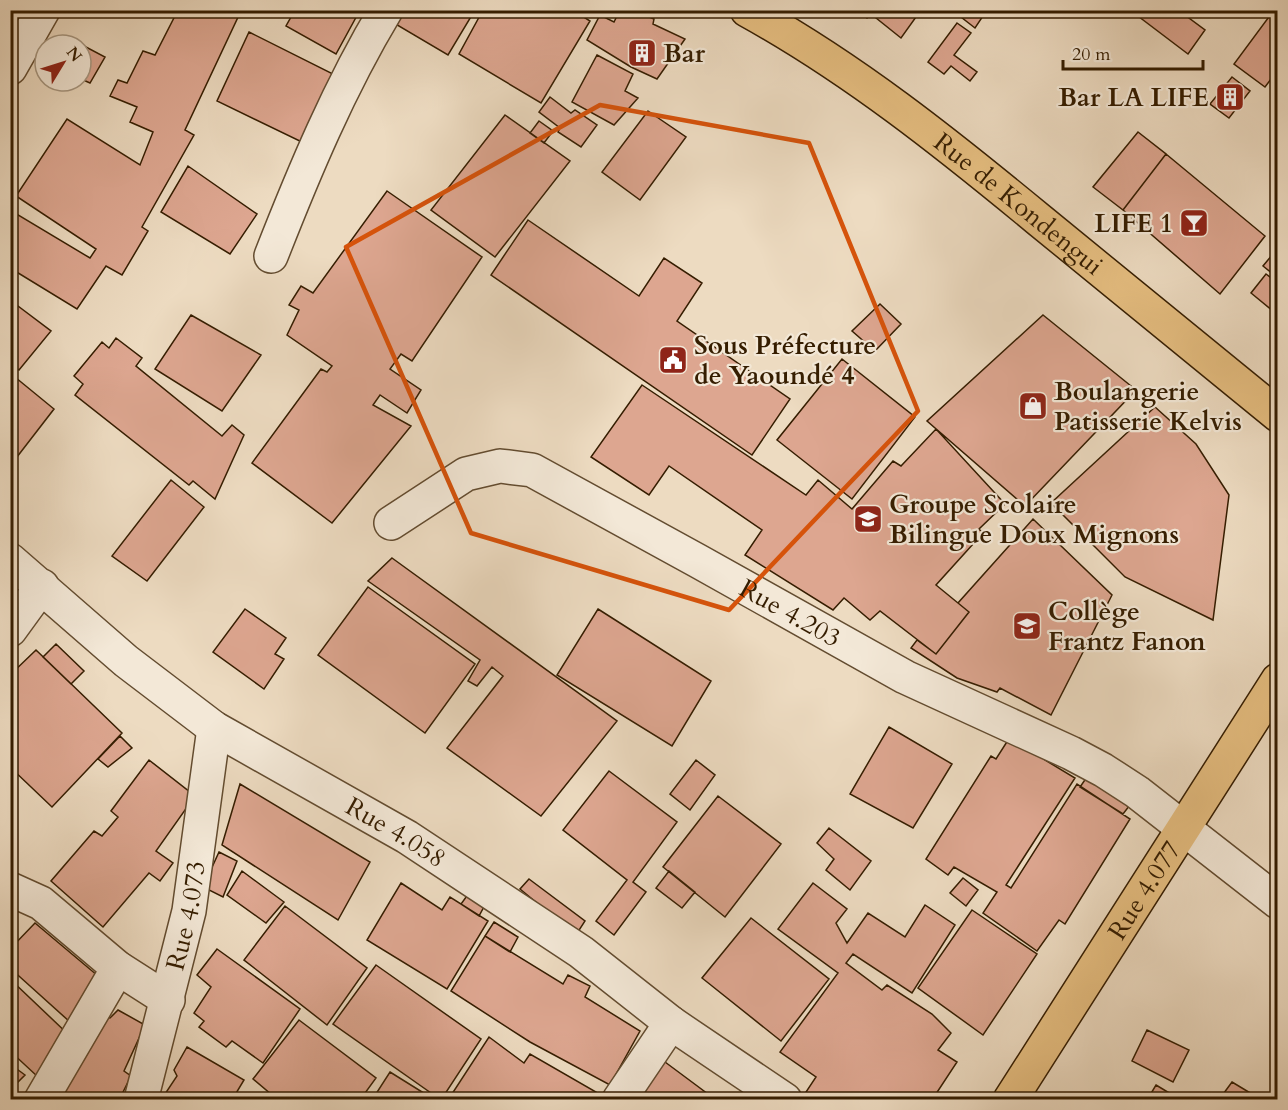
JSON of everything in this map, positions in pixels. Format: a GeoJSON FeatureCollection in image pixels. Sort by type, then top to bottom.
{"type":"FeatureCollection","features":[{"type":"Feature","properties":{"kind":"main road","name":"Rue de Kondengui"},"geometry":{"type":"LineString","coordinates":[[747,10],[888,99],[969,162],[1278,414]]}},
{"type":"Feature","properties":{"kind":"main road","name":"Rue 4.077"},"geometry":{"type":"LineString","coordinates":[[1010,1100],[1278,680]]}},
{"type":"Feature","properties":{"kind":"street"},"geometry":{"type":"LineString","coordinates":[[10,68],[43,10]]}},
{"type":"Feature","properties":{"kind":"street"},"geometry":{"type":"LineString","coordinates":[[271,256],[303,176],[339,98],[386,10]]}},
{"type":"Feature","properties":{"kind":"street","name":"Rue 4.203"},"geometry":{"type":"LineString","coordinates":[[390,523],[466,474],[500,466],[532,470],[905,677],[1103,770],[1137,792],[1278,902]]}},
{"type":"Feature","properties":{"kind":"street","name":"Rue 4.058"},"geometry":{"type":"LineString","coordinates":[[10,560],[126,661],[214,728],[407,837],[581,952],[671,1023],[785,1100]]}},
{"type":"Feature","properties":{"kind":"street"},"geometry":{"type":"LineString","coordinates":[[10,630],[42,586]]}},
{"type":"Feature","properties":{"kind":"street","name":"Rue 4.073"},"geometry":{"type":"LineString","coordinates":[[141,1100],[189,911],[214,728]]}},
{"type":"Feature","properties":{"kind":"street"},"geometry":{"type":"LineString","coordinates":[[10,889],[40,903],[118,968],[168,1000]]}},
{"type":"Feature","properties":{"kind":"street"},"geometry":{"type":"LineString","coordinates":[[41,1100],[118,968]]}},
{"type":"Feature","properties":{"kind":"street"},"geometry":{"type":"LineString","coordinates":[[619,1100],[671,1023]]}},
{"type":"Feature","properties":{"kind":"highlighted area"},"geometry":{"type":"Polygon","coordinates":[[[600,105],[809,143],[918,411],[729,610],[471,533],[346,247],[600,105]]]}},
{"type":"Feature","properties":{"kind":"building"},"geometry":{"type":"Polygon","coordinates":[[[178,10],[229,10],[239,15],[185,130],[194,135],[142,227],[148,231],[122,275],[106,266],[77,309],[10,268],[10,210],[90,258],[96,249],[16,196],[67,119],[140,165],[153,132],[130,122],[137,107],[110,96],[118,80],[127,83],[143,51],[155,55],[178,10]]]}},
{"type":"Feature","properties":{"kind":"building"},"geometry":{"type":"Polygon","coordinates":[[[295,10],[360,10],[336,54],[286,26],[295,10]]]}},
{"type":"Feature","properties":{"kind":"building"},"geometry":{"type":"Polygon","coordinates":[[[392,10],[475,10],[448,55],[387,19],[392,10]]]}},
{"type":"Feature","properties":{"kind":"building"},"geometry":{"type":"Polygon","coordinates":[[[483,10],[573,10],[590,21],[541,103],[459,54],[483,10]]]}},
{"type":"Feature","properties":{"kind":"building","name":"Bar"},"geometry":{"type":"Polygon","coordinates":[[[620,10],[632,10],[654,19],[653,24],[685,39],[657,79],[631,67],[587,40],[600,15],[614,22],[620,10]]]}},
{"type":"Feature","properties":{"kind":"building"},"geometry":{"type":"Polygon","coordinates":[[[857,10],[921,10],[901,38],[871,14],[867,18],[857,10]]]}},
{"type":"Feature","properties":{"kind":"building"},"geometry":{"type":"Polygon","coordinates":[[[952,10],[987,10],[975,28],[952,10]]]}},
{"type":"Feature","properties":{"kind":"building"},"geometry":{"type":"Polygon","coordinates":[[[1130,10],[1178,10],[1205,30],[1188,54],[1130,10]]]}},
{"type":"Feature","properties":{"kind":"building"},"geometry":{"type":"Polygon","coordinates":[[[1274,10],[1278,10],[1278,70],[1265,87],[1234,64],[1274,10]]]}},
{"type":"Feature","properties":{"kind":"building"},"geometry":{"type":"Polygon","coordinates":[[[957,23],[971,33],[954,55],[977,72],[970,81],[951,66],[944,74],[928,62],[957,23]]]}},
{"type":"Feature","properties":{"kind":"building"},"geometry":{"type":"Polygon","coordinates":[[[249,32],[339,77],[308,145],[217,101],[249,32]]]}},
{"type":"Feature","properties":{"kind":"building"},"geometry":{"type":"Polygon","coordinates":[[[93,51],[105,57],[93,78],[93,51]]]}},
{"type":"Feature","properties":{"kind":"building"},"geometry":{"type":"Polygon","coordinates":[[[597,55],[633,74],[625,91],[638,98],[614,125],[572,102],[597,55]]]}},
{"type":"Feature","properties":{"kind":"building","name":"Bar LA LIFE"},"geometry":{"type":"Polygon","coordinates":[[[1232,77],[1250,91],[1229,118],[1210,104],[1232,77]]]}},
{"type":"Feature","properties":{"kind":"building"},"geometry":{"type":"Polygon","coordinates":[[[550,97],[571,113],[575,110],[597,125],[581,147],[558,132],[560,128],[539,112],[550,97]]]}},
{"type":"Feature","properties":{"kind":"building"},"geometry":{"type":"Polygon","coordinates":[[[648,111],[686,137],[640,200],[602,172],[648,111]]]}},
{"type":"Feature","properties":{"kind":"building"},"geometry":{"type":"Polygon","coordinates":[[[505,115],[570,161],[495,257],[431,210],[505,115]]]}},
{"type":"Feature","properties":{"kind":"building"},"geometry":{"type":"Polygon","coordinates":[[[539,121],[553,131],[544,143],[530,133],[539,121]]]}},
{"type":"Feature","properties":{"kind":"building"},"geometry":{"type":"Polygon","coordinates":[[[1138,132],[1166,154],[1123,210],[1093,187],[1138,132]]]}},
{"type":"Feature","properties":{"kind":"building","name":"LIFE 1"},"geometry":{"type":"Polygon","coordinates":[[[1166,154],[1265,236],[1220,294],[1123,210],[1166,154]]]}},
{"type":"Feature","properties":{"kind":"building"},"geometry":{"type":"Polygon","coordinates":[[[188,166],[257,214],[230,254],[161,212],[188,166]]]}},
{"type":"Feature","properties":{"kind":"building"},"geometry":{"type":"Polygon","coordinates":[[[387,191],[482,257],[412,361],[401,354],[390,369],[421,390],[407,413],[380,395],[373,405],[411,426],[332,523],[252,463],[321,369],[327,372],[332,366],[287,335],[299,310],[289,305],[301,286],[313,293],[387,191]]]}},
{"type":"Feature","properties":{"kind":"building","name":"Sous Préfecture de Yaoundé 4"},"geometry":{"type":"Polygon","coordinates":[[[528,220],[639,296],[664,258],[702,283],[677,321],[790,399],[752,455],[491,275],[528,220]]]}},
{"type":"Feature","properties":{"kind":"building"},"geometry":{"type":"Polygon","coordinates":[[[1278,248],[1278,278],[1263,266],[1278,248]]]}},
{"type":"Feature","properties":{"kind":"building"},"geometry":{"type":"Polygon","coordinates":[[[1266,274],[1278,283],[1278,322],[1271,317],[1274,312],[1251,293],[1266,274]]]}},
{"type":"Feature","properties":{"kind":"building"},"geometry":{"type":"Polygon","coordinates":[[[10,300],[51,331],[19,370],[10,364],[10,300]]]}},
{"type":"Feature","properties":{"kind":"building"},"geometry":{"type":"Polygon","coordinates":[[[880,304],[901,324],[875,351],[852,331],[880,304]]]}},
{"type":"Feature","properties":{"kind":"building"},"geometry":{"type":"Polygon","coordinates":[[[191,315],[261,355],[222,411],[155,369],[191,315]]]}},
{"type":"Feature","properties":{"kind":"building","name":"Boulangerie Patisserie Kelvis"},"geometry":{"type":"Polygon","coordinates":[[[1043,315],[1136,390],[1025,506],[927,421],[1043,315]]]}},
{"type":"Feature","properties":{"kind":"building"},"geometry":{"type":"Polygon","coordinates":[[[116,338],[142,358],[136,366],[222,436],[232,425],[244,435],[215,499],[193,481],[189,485],[75,395],[83,384],[74,376],[102,342],[109,348],[116,338]]]}},
{"type":"Feature","properties":{"kind":"building"},"geometry":{"type":"Polygon","coordinates":[[[842,359],[915,417],[852,499],[777,440],[842,359]]]}},
{"type":"Feature","properties":{"kind":"building"},"geometry":{"type":"Polygon","coordinates":[[[10,373],[54,409],[10,466],[10,373]]]}},
{"type":"Feature","properties":{"kind":"building","name":"Groupe Scolaire Bilingue Doux Mignons"},"geometry":{"type":"Polygon","coordinates":[[[642,385],[806,495],[818,480],[852,509],[893,461],[901,466],[936,429],[1005,504],[979,529],[983,533],[936,585],[969,612],[936,654],[880,611],[870,620],[844,598],[833,610],[745,555],[762,530],[669,466],[649,495],[591,457],[642,385]]]}},
{"type":"Feature","properties":{"kind":"building"},"geometry":{"type":"Polygon","coordinates":[[[1155,407],[1196,444],[1229,495],[1213,620],[1125,577],[1051,503],[1155,407]]]}},
{"type":"Feature","properties":{"kind":"building"},"geometry":{"type":"Polygon","coordinates":[[[171,480],[204,507],[147,581],[112,556],[171,480]]]}},
{"type":"Feature","properties":{"kind":"building","name":"Collège Frantz Fanon"},"geometry":{"type":"Polygon","coordinates":[[[1033,519],[1112,595],[1051,715],[1000,688],[997,692],[957,678],[911,648],[917,640],[936,654],[969,612],[958,603],[1033,519]]]}},
{"type":"Feature","properties":{"kind":"building"},"geometry":{"type":"Polygon","coordinates":[[[392,558],[617,721],[541,816],[447,748],[503,676],[492,667],[477,686],[468,681],[480,660],[368,581],[392,558]]]}},
{"type":"Feature","properties":{"kind":"building"},"geometry":{"type":"Polygon","coordinates":[[[368,587],[475,664],[425,733],[318,655],[368,587]]]}},
{"type":"Feature","properties":{"kind":"building"},"geometry":{"type":"Polygon","coordinates":[[[245,609],[286,638],[275,654],[284,659],[264,689],[213,652],[245,609]]]}},
{"type":"Feature","properties":{"kind":"building"},"geometry":{"type":"Polygon","coordinates":[[[598,609],[711,681],[672,746],[557,675],[598,609]]]}},
{"type":"Feature","properties":{"kind":"building"},"geometry":{"type":"Polygon","coordinates":[[[56,644],[84,671],[71,684],[43,657],[56,644]]]}},
{"type":"Feature","properties":{"kind":"building"},"geometry":{"type":"Polygon","coordinates":[[[36,650],[122,733],[52,807],[10,767],[10,675],[36,650]]]}},
{"type":"Feature","properties":{"kind":"building"},"geometry":{"type":"Polygon","coordinates":[[[889,727],[952,764],[913,828],[850,794],[889,727]]]}},
{"type":"Feature","properties":{"kind":"building"},"geometry":{"type":"Polygon","coordinates":[[[120,736],[132,748],[108,767],[98,759],[120,736]]]}},
{"type":"Feature","properties":{"kind":"building"},"geometry":{"type":"Polygon","coordinates":[[[1010,737],[1048,754],[1045,760],[1075,778],[1006,885],[1011,888],[1077,784],[1130,819],[1065,924],[1059,920],[1037,951],[983,913],[997,892],[954,867],[948,875],[926,859],[991,756],[996,759],[1010,737]]]}},
{"type":"Feature","properties":{"kind":"building"},"geometry":{"type":"Polygon","coordinates":[[[149,760],[195,796],[156,851],[173,863],[160,881],[149,873],[103,927],[51,881],[94,831],[102,836],[118,817],[111,811],[149,760]]]}},
{"type":"Feature","properties":{"kind":"building"},"geometry":{"type":"Polygon","coordinates":[[[696,760],[715,775],[690,810],[670,794],[696,760]]]}},
{"type":"Feature","properties":{"kind":"building"},"geometry":{"type":"Polygon","coordinates":[[[609,771],[677,822],[633,882],[646,892],[614,935],[596,921],[627,880],[563,830],[609,771]]]}},
{"type":"Feature","properties":{"kind":"building"},"geometry":{"type":"Polygon","coordinates":[[[1089,774],[1133,801],[1123,814],[1080,787],[1089,774]]]}},
{"type":"Feature","properties":{"kind":"building"},"geometry":{"type":"Polygon","coordinates":[[[240,784],[370,862],[338,920],[222,845],[240,784]]]}},
{"type":"Feature","properties":{"kind":"building"},"geometry":{"type":"Polygon","coordinates":[[[718,796],[781,844],[725,917],[663,867],[718,796]]]}},
{"type":"Feature","properties":{"kind":"building"},"geometry":{"type":"Polygon","coordinates":[[[829,828],[871,861],[850,890],[826,870],[834,859],[817,843],[829,828]]]}},
{"type":"Feature","properties":{"kind":"building"},"geometry":{"type":"Polygon","coordinates":[[[219,852],[237,861],[223,897],[203,887],[219,852]]]}},
{"type":"Feature","properties":{"kind":"building"},"geometry":{"type":"Polygon","coordinates":[[[242,871],[284,902],[266,923],[227,895],[242,871]]]}},
{"type":"Feature","properties":{"kind":"building"},"geometry":{"type":"Polygon","coordinates":[[[669,871],[695,892],[682,908],[656,888],[669,871]]]}},
{"type":"Feature","properties":{"kind":"building"},"geometry":{"type":"Polygon","coordinates":[[[963,878],[978,890],[966,906],[950,893],[963,878]]]}},
{"type":"Feature","properties":{"kind":"building"},"geometry":{"type":"Polygon","coordinates":[[[529,879],[585,921],[576,935],[520,889],[529,879]]]}},
{"type":"Feature","properties":{"kind":"building"},"geometry":{"type":"Polygon","coordinates":[[[401,883],[442,910],[450,897],[488,921],[447,989],[367,940],[401,883]]]}},
{"type":"Feature","properties":{"kind":"building"},"geometry":{"type":"Polygon","coordinates":[[[813,883],[847,909],[836,923],[847,943],[868,913],[905,937],[925,905],[955,925],[912,993],[853,954],[846,963],[882,990],[887,985],[932,1014],[951,1033],[938,1050],[957,1062],[932,1100],[811,1100],[804,1095],[816,1077],[780,1052],[838,973],[778,929],[813,883]]]}},
{"type":"Feature","properties":{"kind":"building"},"geometry":{"type":"Polygon","coordinates":[[[469,893],[486,903],[479,916],[461,904],[469,893]]]}},
{"type":"Feature","properties":{"kind":"building"},"geometry":{"type":"Polygon","coordinates":[[[285,906],[367,968],[327,1025],[244,960],[285,906]]]}},
{"type":"Feature","properties":{"kind":"building"},"geometry":{"type":"Polygon","coordinates":[[[972,910],[1037,954],[983,1035],[918,988],[972,910]]]}},
{"type":"Feature","properties":{"kind":"building"},"geometry":{"type":"Polygon","coordinates":[[[751,918],[829,979],[781,1041],[702,978],[751,918]]]}},
{"type":"Feature","properties":{"kind":"building"},"geometry":{"type":"Polygon","coordinates":[[[494,922],[518,937],[510,952],[485,936],[494,922]]]}},
{"type":"Feature","properties":{"kind":"building"},"geometry":{"type":"Polygon","coordinates":[[[35,923],[104,981],[70,1022],[10,968],[10,949],[35,923]]]}},
{"type":"Feature","properties":{"kind":"building"},"geometry":{"type":"Polygon","coordinates":[[[485,936],[563,984],[568,975],[590,986],[585,997],[640,1031],[610,1085],[530,1042],[451,991],[485,936]]]}},
{"type":"Feature","properties":{"kind":"building"},"geometry":{"type":"Polygon","coordinates":[[[217,949],[300,1009],[263,1063],[232,1041],[226,1047],[199,1027],[204,1021],[194,1013],[211,987],[197,975],[217,949]]]}},
{"type":"Feature","properties":{"kind":"building"},"geometry":{"type":"Polygon","coordinates":[[[376,965],[481,1039],[441,1100],[333,1024],[376,965]]]}},
{"type":"Feature","properties":{"kind":"building"},"geometry":{"type":"Polygon","coordinates":[[[10,979],[71,1037],[38,1077],[10,1051],[10,979]]]}},
{"type":"Feature","properties":{"kind":"building"},"geometry":{"type":"Polygon","coordinates":[[[118,1010],[145,1025],[124,1071],[131,1076],[119,1100],[50,1100],[106,1017],[110,1018],[118,1010]]]}},
{"type":"Feature","properties":{"kind":"building"},"geometry":{"type":"Polygon","coordinates":[[[299,1020],[376,1078],[360,1100],[278,1100],[253,1079],[299,1020]]]}},
{"type":"Feature","properties":{"kind":"building"},"geometry":{"type":"Polygon","coordinates":[[[1147,1030],[1189,1050],[1173,1082],[1132,1061],[1147,1030]]]}},
{"type":"Feature","properties":{"kind":"building"},"geometry":{"type":"Polygon","coordinates":[[[489,1037],[524,1063],[530,1054],[596,1092],[592,1100],[448,1100],[489,1037]]]}},
{"type":"Feature","properties":{"kind":"building"},"geometry":{"type":"Polygon","coordinates":[[[187,1047],[244,1080],[232,1100],[161,1100],[177,1076],[174,1070],[187,1047]]]}},
{"type":"Feature","properties":{"kind":"building"},"geometry":{"type":"Polygon","coordinates":[[[661,1059],[716,1100],[631,1100],[661,1059]]]}},
{"type":"Feature","properties":{"kind":"building"},"geometry":{"type":"Polygon","coordinates":[[[10,1064],[25,1075],[10,1090],[10,1064]]]}},
{"type":"Feature","properties":{"kind":"building"},"geometry":{"type":"Polygon","coordinates":[[[390,1072],[435,1100],[372,1100],[390,1072]]]}},
{"type":"Feature","properties":{"kind":"building"},"geometry":{"type":"Polygon","coordinates":[[[1232,1082],[1257,1097],[1255,1100],[1224,1100],[1221,1097],[1232,1082]]]}},
{"type":"Feature","properties":{"kind":"building"},"geometry":{"type":"Polygon","coordinates":[[[1156,1085],[1181,1100],[1147,1100],[1156,1085]]]}},
{"type":"Feature","properties":{"kind":"place","name":"Bar"},"geometry":{"type":"Point","coordinates":[642,53]}},
{"type":"Feature","properties":{"kind":"place","name":"Bar LA LIFE"},"geometry":{"type":"Point","coordinates":[1230,97]}},
{"type":"Feature","properties":{"kind":"place","name":"LIFE 1"},"geometry":{"type":"Point","coordinates":[1194,223]}},
{"type":"Feature","properties":{"kind":"place","name":"Sous Préfecture de Yaoundé 4"},"geometry":{"type":"Point","coordinates":[673,360]}},
{"type":"Feature","properties":{"kind":"place","name":"Boulangerie Patisserie Kelvis"},"geometry":{"type":"Point","coordinates":[1033,406]}},
{"type":"Feature","properties":{"kind":"place","name":"Groupe Scolaire Bilingue Doux Mignons"},"geometry":{"type":"Point","coordinates":[868,519]}},
{"type":"Feature","properties":{"kind":"place","name":"Collège Frantz Fanon"},"geometry":{"type":"Point","coordinates":[1027,626]}}]}
